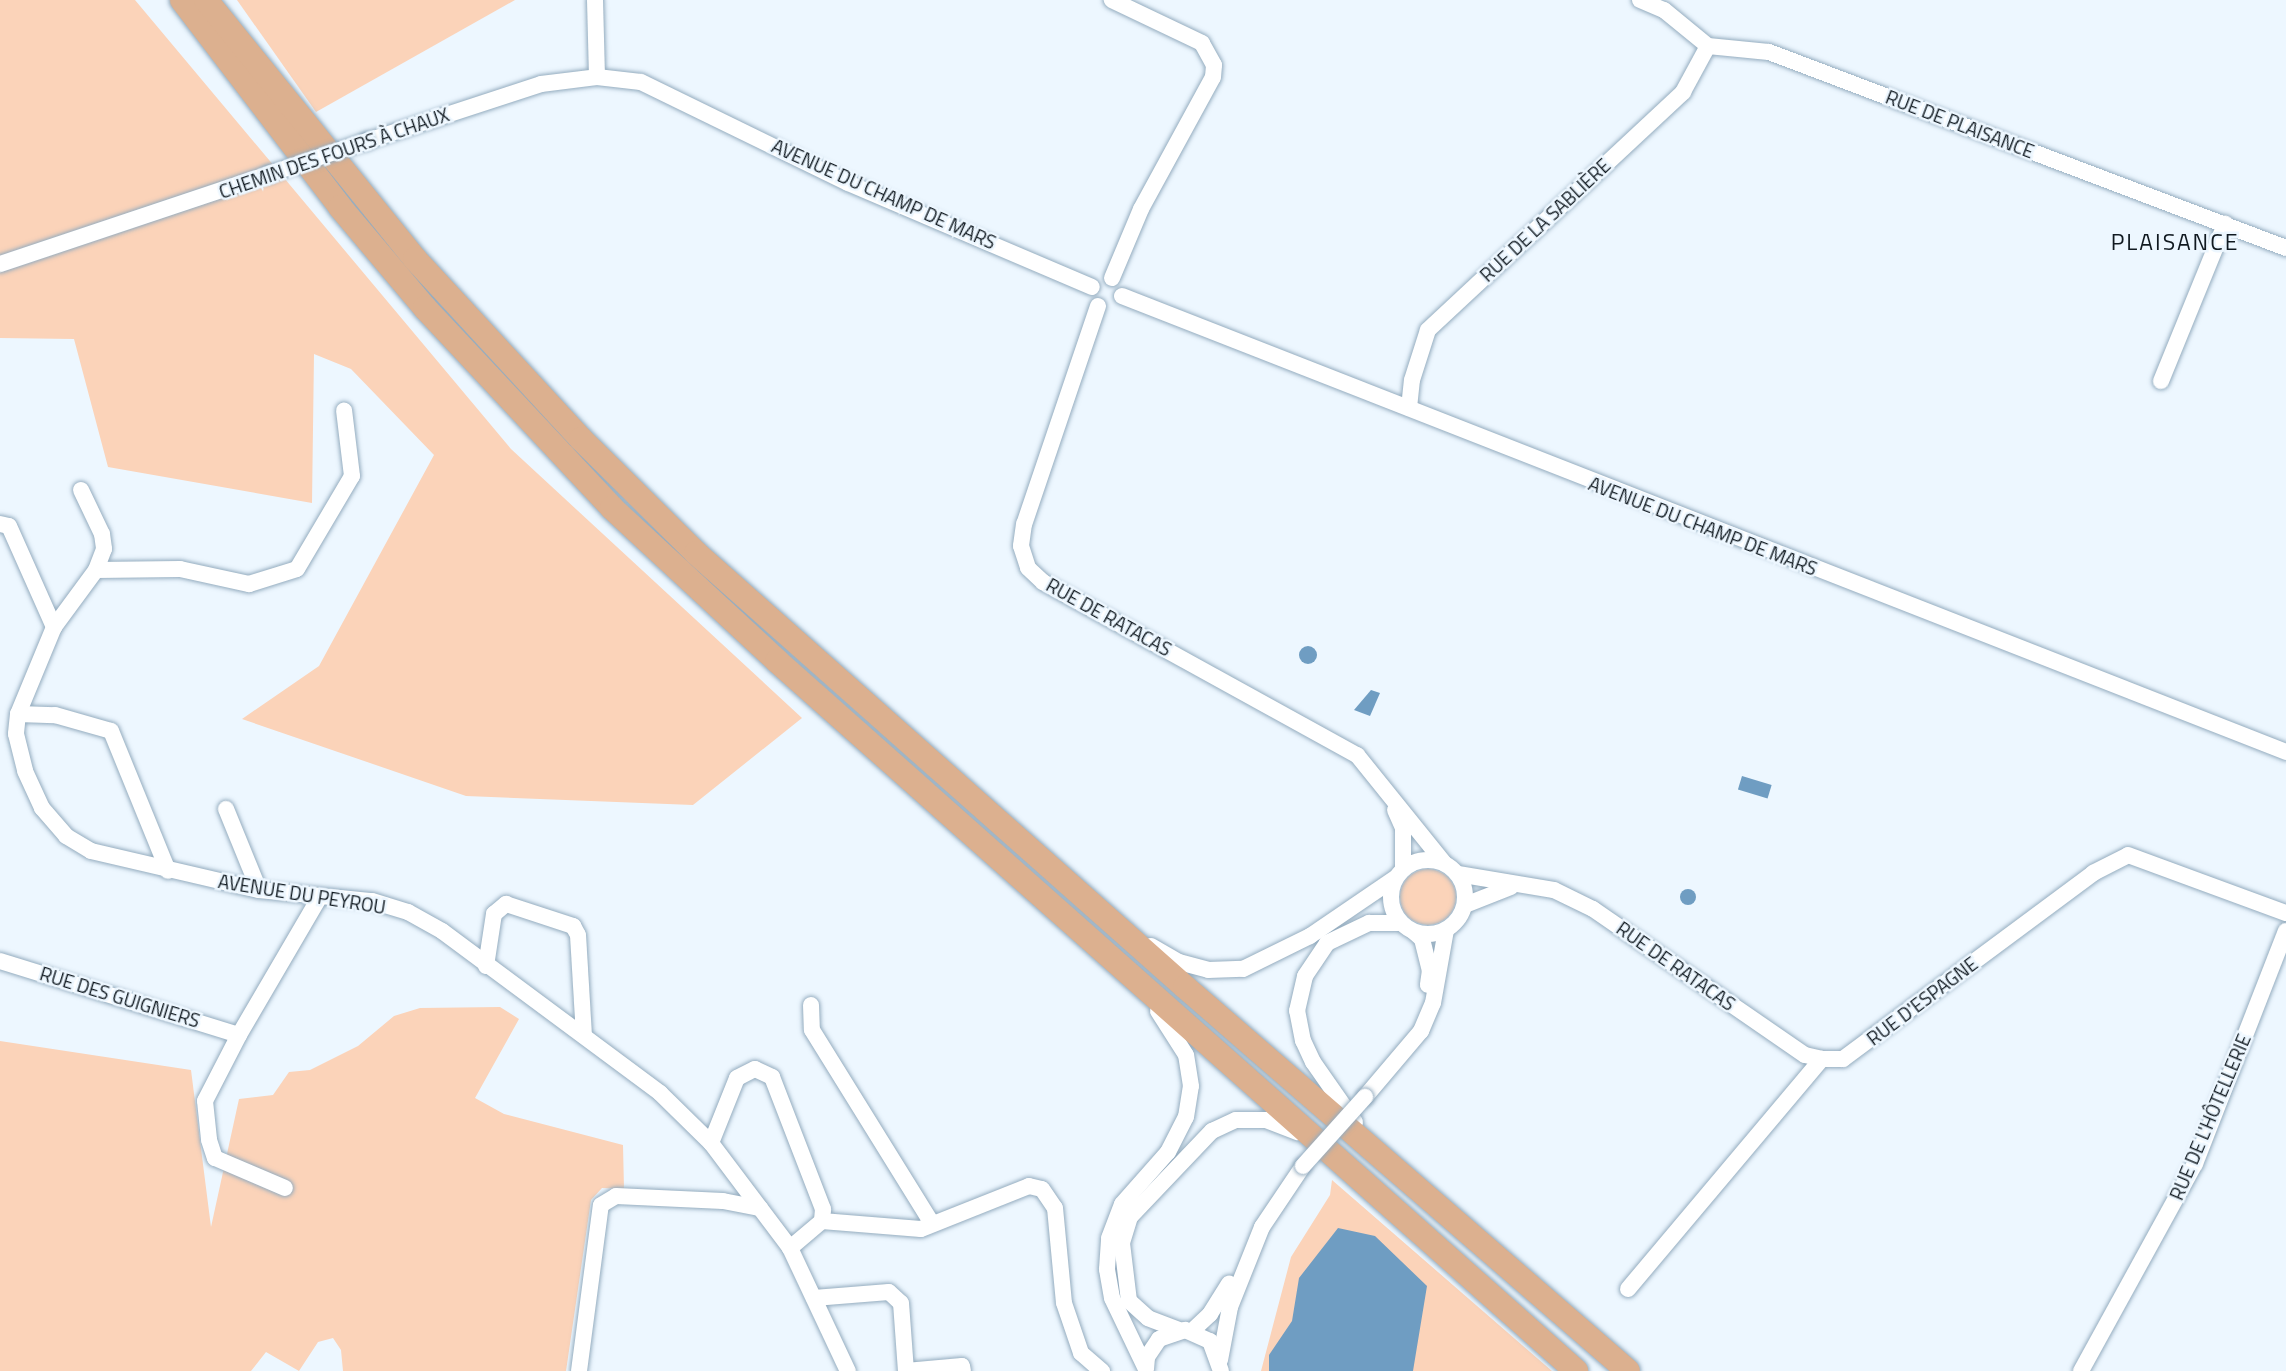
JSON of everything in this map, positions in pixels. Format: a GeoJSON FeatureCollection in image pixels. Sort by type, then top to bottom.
{"type":"FeatureCollection","features":[{"type":"Feature","properties":{"kind":"main road"},"geometry":{"type":"LineString","coordinates":[[182,0],[340,208],[425,308],[612,508],[777,661],[1576,1371]]}},
{"type":"Feature","properties":{"kind":"main road"},"geometry":{"type":"LineString","coordinates":[[206,0],[415,259],[589,447],[792,640],[1628,1371]]}},
{"type":"Feature","properties":{"kind":"street"},"geometry":{"type":"LineString","coordinates":[[594,0],[597,77]]}},
{"type":"Feature","properties":{"kind":"street"},"geometry":{"type":"LineString","coordinates":[[1112,0],[1202,43],[1214,65],[1213,77],[1141,209],[1112,278]]}},
{"type":"Feature","properties":{"kind":"street"},"geometry":{"type":"LineString","coordinates":[[1640,0],[1664,10],[1708,46]]}},
{"type":"Feature","properties":{"kind":"street","name":"RUE DE PLAISANCE"},"geometry":{"type":"LineString","coordinates":[[1708,46],[1769,52],[2286,248]]}},
{"type":"Feature","properties":{"kind":"street","name":"RUE DE LA SABLIÈRE"},"geometry":{"type":"LineString","coordinates":[[1409,408],[1412,380],[1428,330],[1683,92],[1708,46]]}},
{"type":"Feature","properties":{"kind":"street","name":"CHEMIN DES FOURS À CHAUX"},"geometry":{"type":"LineString","coordinates":[[0,264],[541,84],[597,77]]}},
{"type":"Feature","properties":{"kind":"street","name":"AVENUE DU CHAMP DE MARS"},"geometry":{"type":"LineString","coordinates":[[597,77],[641,82],[675,95],[848,183],[1092,287]]}},
{"type":"Feature","properties":{"kind":"street"},"geometry":{"type":"LineString","coordinates":[[2161,381],[2225,224]]}},
{"type":"Feature","properties":{"kind":"street"},"geometry":{"type":"LineString","coordinates":[[1112,278],[1119,284],[1122,296],[1110,308],[1098,306],[1092,298],[1092,287],[1100,279],[1112,278]]}},
{"type":"Feature","properties":{"kind":"street","name":"AVENUE DU CHAMP DE MARS"},"geometry":{"type":"LineString","coordinates":[[1122,296],[1409,408],[1450,428],[2286,752]]}},
{"type":"Feature","properties":{"kind":"street","name":"RUE DE RATACAS"},"geometry":{"type":"LineString","coordinates":[[1098,306],[1024,524],[1021,546],[1028,568],[1043,582],[1336,740],[1357,755],[1444,863]]}},
{"type":"Feature","properties":{"kind":"street"},"geometry":{"type":"LineString","coordinates":[[96,570],[180,569],[249,584],[297,569],[352,476],[344,410]]}},
{"type":"Feature","properties":{"kind":"street","name":"AVENUE DU PEYROU"},"geometry":{"type":"LineString","coordinates":[[81,491],[102,534],[104,549],[96,570],[54,627],[8,734],[43,808],[66,836],[91,851],[168,871],[259,890],[319,898],[372,901],[408,912],[442,931],[660,1093],[711,1143],[790,1248],[848,1371]]}},
{"type":"Feature","properties":{"kind":"street"},"geometry":{"type":"LineString","coordinates":[[0,524],[9,526],[54,627]]}},
{"type":"Feature","properties":{"kind":"street"},"geometry":{"type":"LineString","coordinates":[[18,714],[55,715],[111,731],[168,871]]}},
{"type":"Feature","properties":{"kind":"street","name":"RUE DE RATACAS"},"geometry":{"type":"LineString","coordinates":[[1385,789],[1403,828],[1399,873]]}},
{"type":"Feature","properties":{"kind":"street"},"geometry":{"type":"LineString","coordinates":[[226,809],[259,890]]}},
{"type":"Feature","properties":{"kind":"street","name":"RUE D'ESPAGNE"},"geometry":{"type":"LineString","coordinates":[[1822,1059],[1843,1059],[2093,873],[2128,855],[2286,913]]}},
{"type":"Feature","properties":{"kind":"street"},"geometry":{"type":"LineString","coordinates":[[1116,926],[1179,961],[1208,970],[1244,969],[1290,948],[1416,861],[1444,863],[1458,874],[1465,888],[1465,905],[1446,930],[1433,1003],[1421,1031],[1264,1202],[1225,1294],[1185,1331],[1152,1347],[1146,1369]]}},
{"type":"Feature","properties":{"kind":"street"},"geometry":{"type":"LineString","coordinates":[[1361,1094],[1411,1028],[1425,1002],[1430,970],[1422,939],[1400,923],[1391,905],[1399,873]]}},
{"type":"Feature","properties":{"kind":"street","name":"RUE DE RATACAS"},"geometry":{"type":"LineString","coordinates":[[1458,874],[1554,890],[1593,909],[1805,1055],[1822,1059]]}},
{"type":"Feature","properties":{"kind":"street","name":"RUE DE RATACAS"},"geometry":{"type":"LineString","coordinates":[[1465,905],[1488,892],[1524,885]]}},
{"type":"Feature","properties":{"kind":"street"},"geometry":{"type":"LineString","coordinates":[[285,1188],[215,1158],[209,1140],[205,1101],[239,1035],[319,898]]}},
{"type":"Feature","properties":{"kind":"street"},"geometry":{"type":"LineString","coordinates":[[486,966],[494,914],[506,904],[572,926],[578,935],[584,1036]]}},
{"type":"Feature","properties":{"kind":"street"},"geometry":{"type":"LineString","coordinates":[[1393,1167],[1332,1094],[1303,1041],[1297,1011],[1305,976],[1326,943],[1370,923],[1400,923]]}},
{"type":"Feature","properties":{"kind":"street"},"geometry":{"type":"LineString","coordinates":[[1414,932],[1446,930]]}},
{"type":"Feature","properties":{"kind":"street","name":"RUE DE L'HÔTELLERIE"},"geometry":{"type":"LineString","coordinates":[[2081,1371],[2195,1164],[2286,931]]}},
{"type":"Feature","properties":{"kind":"street","name":"RUE DES GUIGNIERS"},"geometry":{"type":"LineString","coordinates":[[0,961],[239,1035]]}},
{"type":"Feature","properties":{"kind":"street"},"geometry":{"type":"LineString","coordinates":[[1127,970],[1171,1027],[1186,1055],[1191,1086],[1186,1117],[1168,1152],[1122,1204],[1109,1238],[1112,1298],[1146,1369]]}},
{"type":"Feature","properties":{"kind":"street"},"geometry":{"type":"LineString","coordinates":[[811,1005],[812,1030],[931,1222]]}},
{"type":"Feature","properties":{"kind":"street"},"geometry":{"type":"LineString","coordinates":[[1628,1289],[1822,1059]]}},
{"type":"Feature","properties":{"kind":"street"},"geometry":{"type":"LineString","coordinates":[[711,1143],[737,1079],[755,1069],[772,1077],[823,1209],[822,1221]]}},
{"type":"Feature","properties":{"kind":"street"},"geometry":{"type":"LineString","coordinates":[[1220,1365],[1210,1341],[1149,1318],[1129,1301],[1122,1271],[1122,1243],[1130,1217],[1157,1184],[1212,1131],[1236,1120],[1266,1120],[1295,1130],[1339,1160]]}},
{"type":"Feature","properties":{"kind":"street"},"geometry":{"type":"LineString","coordinates":[[1220,1365],[1230,1307],[1262,1227],[1299,1162]]}},
{"type":"Feature","properties":{"kind":"street"},"geometry":{"type":"LineString","coordinates":[[790,1248],[822,1221],[921,1229],[931,1222],[1029,1186],[1042,1189],[1055,1208],[1069,1315],[1081,1353],[1102,1371]]}},
{"type":"Feature","properties":{"kind":"street"},"geometry":{"type":"LineString","coordinates":[[579,1371],[601,1205],[615,1196],[723,1201],[760,1208]]}},
{"type":"Feature","properties":{"kind":"street"},"geometry":{"type":"LineString","coordinates":[[814,1298],[889,1292],[901,1303],[906,1371],[962,1366],[964,1371]]}},
{"type":"Feature","properties":{"kind":"shaded area"},"geometry":{"type":"Polygon","coordinates":[[[0,0],[135,0],[511,449],[802,718],[693,805],[466,796],[242,719],[319,666],[434,455],[351,369],[314,354],[312,503],[108,467],[74,339],[0,338],[0,0]]]}},
{"type":"Feature","properties":{"kind":"shaded area"},"geometry":{"type":"Polygon","coordinates":[[[237,0],[515,0],[316,112],[237,0]]]}},
{"type":"Feature","properties":{"kind":"shaded area"},"geometry":{"type":"Polygon","coordinates":[[[1422,869],[1434,869],[1444,873],[1452,881],[1456,897],[1452,913],[1444,921],[1434,925],[1422,925],[1412,921],[1404,913],[1400,903],[1400,891],[1404,881],[1412,873],[1422,869]]]}},
{"type":"Feature","properties":{"kind":"shaded area"},"geometry":{"type":"Polygon","coordinates":[[[500,1007],[519,1019],[475,1098],[504,1114],[623,1145],[624,1189],[602,1188],[591,1200],[566,1371],[343,1371],[341,1350],[333,1338],[318,1342],[299,1371],[266,1352],[251,1371],[0,1371],[0,1041],[191,1070],[211,1227],[239,1099],[273,1095],[289,1072],[310,1070],[358,1046],[394,1016],[420,1008],[500,1007]]]}},
{"type":"Feature","properties":{"kind":"shaded area"},"geometry":{"type":"Polygon","coordinates":[[[1332,1180],[1552,1371],[1261,1371],[1291,1257],[1330,1195],[1332,1180]]]}},
{"type":"Feature","properties":{"kind":"water"},"geometry":{"type":"Polygon","coordinates":[[[1308,646],[1314,649],[1317,655],[1314,661],[1308,664],[1302,661],[1299,655],[1302,649],[1308,646]]]}},
{"type":"Feature","properties":{"kind":"water"},"geometry":{"type":"Polygon","coordinates":[[[1371,690],[1380,693],[1370,716],[1354,710],[1371,690]]]}},
{"type":"Feature","properties":{"kind":"water"},"geometry":{"type":"Polygon","coordinates":[[[1742,776],[1772,785],[1768,798],[1738,789],[1742,776]]]}},
{"type":"Feature","properties":{"kind":"water"},"geometry":{"type":"Polygon","coordinates":[[[1688,889],[1694,891],[1694,903],[1688,905],[1682,903],[1680,897],[1682,891],[1688,889]]]}},
{"type":"Feature","properties":{"kind":"water"},"geometry":{"type":"Polygon","coordinates":[[[1338,1228],[1375,1236],[1427,1286],[1413,1371],[1269,1371],[1269,1355],[1292,1321],[1299,1278],[1338,1228]]]}},
{"type":"Feature","properties":{"kind":"district","name":"PLAISANCE"},"geometry":{"type":"Point","coordinates":[2175,242]}}]}
